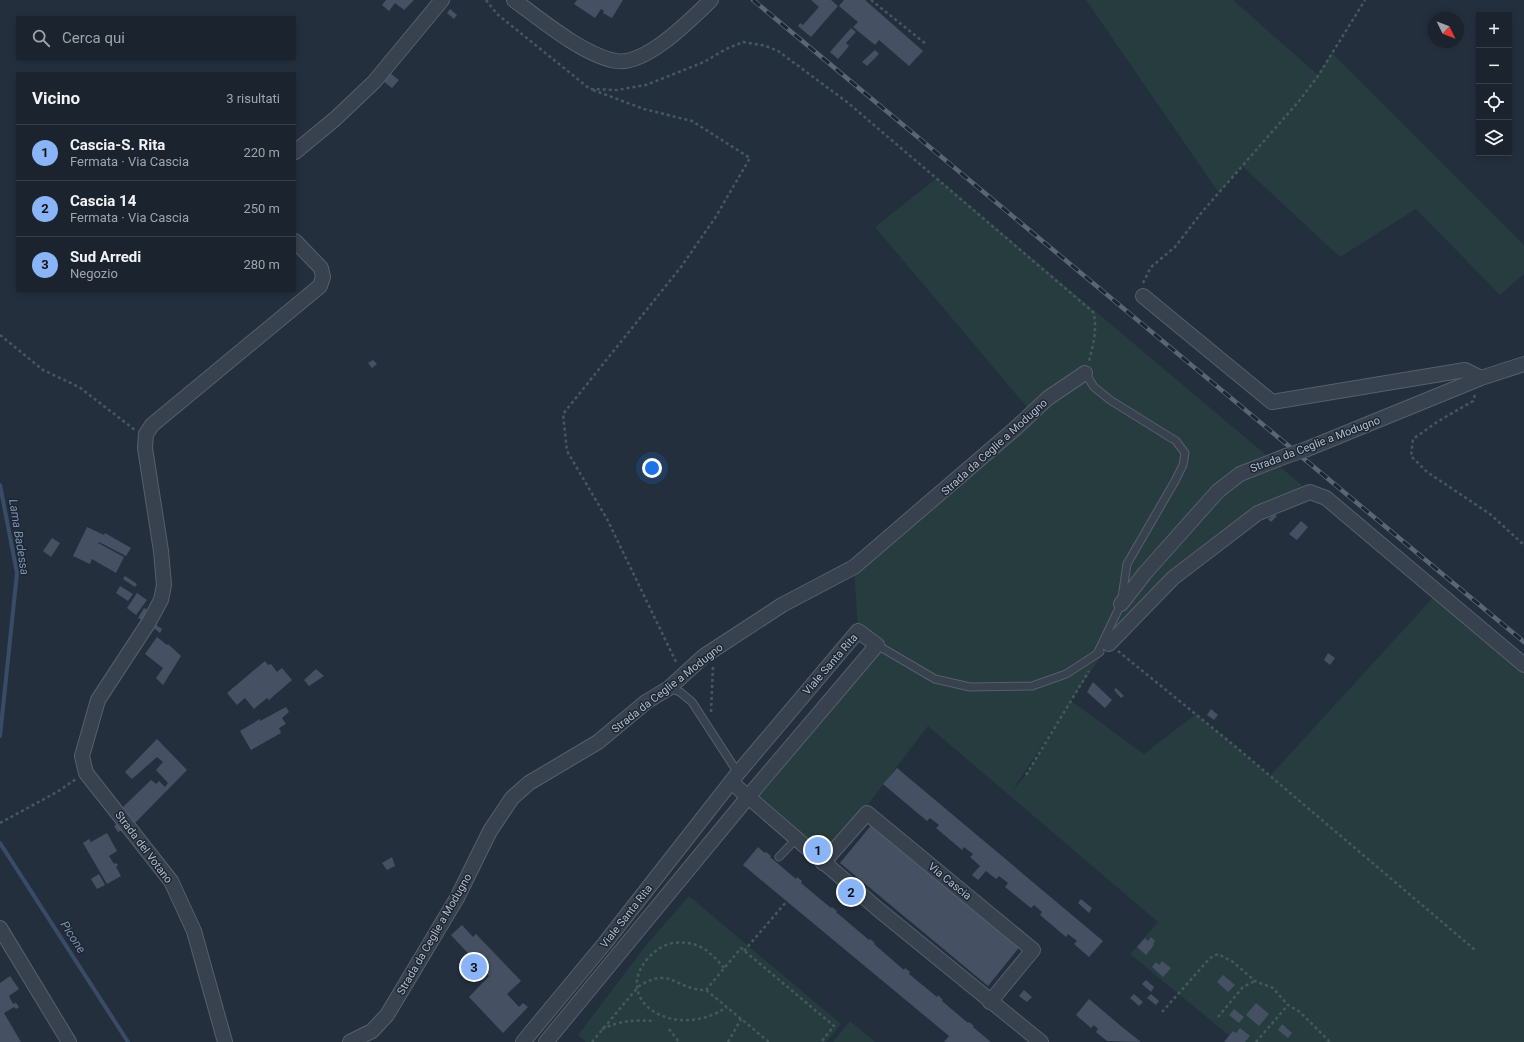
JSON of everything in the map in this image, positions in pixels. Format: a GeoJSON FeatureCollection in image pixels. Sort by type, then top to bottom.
{"type":"FeatureCollection","features":[{"type":"Feature","properties":{"kind":"street"},"geometry":{"type":"LineString","coordinates":[[296,151],[335,119],[374,82],[442,0]]}},
{"type":"Feature","properties":{"kind":"street"},"geometry":{"type":"LineString","coordinates":[[514,0],[580,46],[616,61],[644,55],[676,34],[711,0]]}},
{"type":"Feature","properties":{"kind":"street"},"geometry":{"type":"LineString","coordinates":[[86,773],[82,756],[98,700],[149,622],[161,600],[164,585],[161,551],[146,456],[146,434],[152,425],[320,286],[323,276],[321,268],[296,242]]}},
{"type":"Feature","properties":{"kind":"street"},"geometry":{"type":"LineString","coordinates":[[1143,296],[1272,402],[1465,370],[1481,378]]}},
{"type":"Feature","properties":{"kind":"street","name":"Strada da Ceglie a Modugno"},"geometry":{"type":"LineString","coordinates":[[1121,604],[1145,573],[1218,491],[1240,474],[1307,449],[1481,378],[1524,364]]}},
{"type":"Feature","properties":{"kind":"street","name":"Strada da Ceglie a Modugno"},"geometry":{"type":"LineString","coordinates":[[350,1042],[372,1031],[387,1014],[457,898],[490,831],[512,798],[529,783],[598,742],[646,702],[669,688],[704,656],[782,605],[854,568],[894,535],[1048,398],[1085,373]]}},
{"type":"Feature","properties":{"kind":"street"},"geometry":{"type":"LineString","coordinates":[[1109,644],[1173,578],[1258,513],[1310,492],[1326,498],[1524,665]]}},
{"type":"Feature","properties":{"kind":"street","name":"Viale Santa Rita"},"geometry":{"type":"LineString","coordinates":[[523,1042],[607,941],[735,778],[858,631],[877,645],[748,797],[546,1042]]}},
{"type":"Feature","properties":{"kind":"street","name":"Strada del Votano"},"geometry":{"type":"LineString","coordinates":[[86,773],[171,881],[194,931],[225,1042]]}},
{"type":"Feature","properties":{"kind":"street"},"geometry":{"type":"LineString","coordinates":[[735,778],[748,797],[823,863],[990,1002],[1041,1042]]}},
{"type":"Feature","properties":{"kind":"street","name":"Via Cascia"},"geometry":{"type":"LineString","coordinates":[[823,863],[867,813],[982,907],[1033,950],[990,1002]]}},
{"type":"Feature","properties":{"kind":"street"},"geometry":{"type":"LineString","coordinates":[[0,928],[69,1042]]}},
{"type":"Feature","properties":{"kind":"street"},"geometry":{"type":"LineString","coordinates":[[607,941],[620,953]]}},
{"type":"Feature","properties":{"kind":"lane"},"geometry":{"type":"LineString","coordinates":[[1085,373],[1094,387],[1110,400],[1176,441],[1184,453],[1183,465],[1175,481],[1128,564],[1121,604],[1096,654]]}},
{"type":"Feature","properties":{"kind":"lane"},"geometry":{"type":"LineString","coordinates":[[877,645],[935,679],[970,688],[1032,686],[1066,674],[1109,644]]}},
{"type":"Feature","properties":{"kind":"lane"},"geometry":{"type":"LineString","coordinates":[[669,688],[680,692],[692,702],[735,778]]}},
{"type":"Feature","properties":{"kind":"lane"},"geometry":{"type":"LineString","coordinates":[[780,857],[796,839]]}},
{"type":"Feature","properties":{"kind":"path"},"geometry":{"type":"LineString","coordinates":[[486,0],[497,14],[590,89],[644,110],[692,122],[750,158],[715,218],[681,267],[563,414],[567,451],[607,519],[683,676]]}},
{"type":"Feature","properties":{"kind":"path"},"geometry":{"type":"LineString","coordinates":[[871,0],[926,44]]}},
{"type":"Feature","properties":{"kind":"path"},"geometry":{"type":"LineString","coordinates":[[1143,296],[1141,288],[1151,267],[1175,247],[1202,212],[1300,101],[1318,76],[1365,0]]}},
{"type":"Feature","properties":{"kind":"path"},"geometry":{"type":"LineString","coordinates":[[590,89],[618,90],[646,85],[704,62],[726,49],[742,42],[766,46],[778,51],[847,102],[1093,312],[1096,320],[1092,347],[1085,373]]}},
{"type":"Feature","properties":{"kind":"path"},"geometry":{"type":"LineString","coordinates":[[0,335],[44,370],[79,387],[138,432],[146,434]]}},
{"type":"Feature","properties":{"kind":"path"},"geometry":{"type":"LineString","coordinates":[[1481,378],[1473,401],[1413,438],[1411,456],[1427,472],[1490,514],[1524,545]]}},
{"type":"Feature","properties":{"kind":"path"},"geometry":{"type":"LineString","coordinates":[[1109,644],[1236,747],[1475,950]]}},
{"type":"Feature","properties":{"kind":"path"},"geometry":{"type":"LineString","coordinates":[[712,717],[710,710],[712,669],[721,645]]}},
{"type":"Feature","properties":{"kind":"path"},"geometry":{"type":"LineString","coordinates":[[1026,776],[1092,667],[1096,654]]}},
{"type":"Feature","properties":{"kind":"path"},"geometry":{"type":"LineString","coordinates":[[0,823],[57,792],[86,773]]}},
{"type":"Feature","properties":{"kind":"path"},"geometry":{"type":"LineString","coordinates":[[744,951],[787,901]]}},
{"type":"Feature","properties":{"kind":"path"},"geometry":{"type":"LineString","coordinates":[[644,1010],[638,996],[640,972],[644,962],[655,951],[667,944],[685,942],[700,945],[716,958],[724,968]]}},
{"type":"Feature","properties":{"kind":"path"},"geometry":{"type":"LineString","coordinates":[[706,990],[741,948],[834,1026],[821,1042]]}},
{"type":"Feature","properties":{"kind":"path"},"geometry":{"type":"LineString","coordinates":[[1162,1012],[1210,958],[1218,954],[1233,962],[1255,981],[1273,988],[1288,1005],[1300,1012],[1330,1042]]}},
{"type":"Feature","properties":{"kind":"path"},"geometry":{"type":"LineString","coordinates":[[592,1042],[638,987],[647,981],[660,977],[674,980],[694,990],[706,990],[769,1042]]}},
{"type":"Feature","properties":{"kind":"path"},"geometry":{"type":"LineString","coordinates":[[1218,1017],[1243,987],[1255,981]]}},
{"type":"Feature","properties":{"kind":"path"},"geometry":{"type":"LineString","coordinates":[[1256,1042],[1288,1005]]}},
{"type":"Feature","properties":{"kind":"path"},"geometry":{"type":"LineString","coordinates":[[718,1016],[727,1007]]}},
{"type":"Feature","properties":{"kind":"path"},"geometry":{"type":"LineString","coordinates":[[650,1016],[662,1025]]}},
{"type":"Feature","properties":{"kind":"path"},"geometry":{"type":"LineString","coordinates":[[728,1042],[741,1019]]}},
{"type":"Feature","properties":{"kind":"path"},"geometry":{"type":"LineString","coordinates":[[602,1029],[620,1021],[655,1021]]}},
{"type":"Feature","properties":{"kind":"path"},"geometry":{"type":"LineString","coordinates":[[675,1029],[669,1028],[679,1042]]}},
{"type":"Feature","properties":{"kind":"green space"},"geometry":{"type":"Polygon","coordinates":[[[1086,0],[1233,0],[1318,75],[1332,53],[1524,245],[1524,274],[1500,295],[1416,209],[1340,257],[1242,166],[1219,193],[1086,0]]]}},
{"type":"Feature","properties":{"kind":"green space"},"geometry":{"type":"Polygon","coordinates":[[[937,178],[1310,492],[1258,513],[1173,578],[1109,644],[1071,701],[1144,754],[1196,714],[1270,776],[1438,592],[1524,666],[1524,1042],[1237,1042],[1130,954],[1158,922],[928,726],[823,863],[748,797],[877,645],[858,631],[854,567],[1032,413],[875,227],[937,178]],[[1062,715],[1012,791],[1026,775],[1062,715]]]}},
{"type":"Feature","properties":{"kind":"green space"},"geometry":{"type":"Polygon","coordinates":[[[689,896],[841,1024],[826,1042],[586,1042],[578,1035],[647,944],[689,896]]]}},
{"type":"Feature","properties":{"kind":"green space"},"geometry":{"type":"Polygon","coordinates":[[[850,1021],[875,1042],[833,1042],[850,1021]]]}},
{"type":"Feature","properties":{"kind":"building"},"geometry":{"type":"Polygon","coordinates":[[[386,0],[414,0],[404,10],[395,3],[389,11],[382,5],[386,0]]]}},
{"type":"Feature","properties":{"kind":"building"},"geometry":{"type":"Polygon","coordinates":[[[577,0],[623,0],[612,18],[603,13],[604,11],[601,9],[595,18],[574,4],[577,0]]]}},
{"type":"Feature","properties":{"kind":"building"},"geometry":{"type":"Polygon","coordinates":[[[811,0],[831,0],[838,6],[811,37],[798,26],[800,23],[803,25],[819,7],[811,0]]]}},
{"type":"Feature","properties":{"kind":"building"},"geometry":{"type":"Polygon","coordinates":[[[844,0],[865,0],[923,51],[909,66],[879,40],[875,45],[853,27],[858,22],[839,6],[844,0]]]}},
{"type":"Feature","properties":{"kind":"building"},"geometry":{"type":"Polygon","coordinates":[[[450,9],[457,15],[454,19],[447,13],[450,9]]]}},
{"type":"Feature","properties":{"kind":"building"},"geometry":{"type":"Polygon","coordinates":[[[851,28],[856,32],[846,43],[849,46],[838,59],[830,52],[851,28]]]}},
{"type":"Feature","properties":{"kind":"building"},"geometry":{"type":"Polygon","coordinates":[[[875,50],[879,54],[867,66],[862,62],[875,50]]]}},
{"type":"Feature","properties":{"kind":"building"},"geometry":{"type":"Polygon","coordinates":[[[390,73],[399,80],[392,88],[383,81],[390,73]]]}},
{"type":"Feature","properties":{"kind":"building"},"geometry":{"type":"Polygon","coordinates":[[[373,360],[377,364],[372,368],[368,363],[373,360]]]}},
{"type":"Feature","properties":{"kind":"building"},"geometry":{"type":"Polygon","coordinates":[[[1274,514],[1277,516],[1271,522],[1268,519],[1274,514]]]}},
{"type":"Feature","properties":{"kind":"building"},"geometry":{"type":"Polygon","coordinates":[[[1301,521],[1308,527],[1297,540],[1289,534],[1301,521]]]}},
{"type":"Feature","properties":{"kind":"building"},"geometry":{"type":"Polygon","coordinates":[[[87,527],[104,535],[105,533],[131,548],[126,556],[99,542],[98,543],[124,557],[116,573],[92,559],[90,564],[73,556],[87,527]]]}},
{"type":"Feature","properties":{"kind":"building"},"geometry":{"type":"Polygon","coordinates":[[[52,538],[60,543],[51,557],[43,551],[52,538]]]}},
{"type":"Feature","properties":{"kind":"building"},"geometry":{"type":"Polygon","coordinates":[[[125,576],[137,584],[135,587],[123,579],[125,576]]]}},
{"type":"Feature","properties":{"kind":"building"},"geometry":{"type":"Polygon","coordinates":[[[120,586],[133,594],[128,601],[116,593],[120,586]]]}},
{"type":"Feature","properties":{"kind":"building"},"geometry":{"type":"Polygon","coordinates":[[[137,593],[147,600],[136,615],[127,608],[137,593]]]}},
{"type":"Feature","properties":{"kind":"building"},"geometry":{"type":"Polygon","coordinates":[[[144,608],[148,610],[142,620],[138,618],[144,608]]]}},
{"type":"Feature","properties":{"kind":"building"},"geometry":{"type":"Polygon","coordinates":[[[156,625],[162,629],[160,633],[154,628],[156,625]]]}},
{"type":"Feature","properties":{"kind":"building"},"geometry":{"type":"Polygon","coordinates":[[[157,637],[167,645],[168,644],[181,656],[163,685],[156,678],[163,668],[145,654],[157,637]]]}},
{"type":"Feature","properties":{"kind":"building"},"geometry":{"type":"Polygon","coordinates":[[[1328,653],[1335,658],[1330,665],[1324,660],[1328,653]]]}},
{"type":"Feature","properties":{"kind":"building"},"geometry":{"type":"Polygon","coordinates":[[[265,661],[268,665],[271,664],[277,672],[282,668],[292,680],[269,700],[267,698],[254,709],[245,698],[237,705],[227,693],[265,661]]]}},
{"type":"Feature","properties":{"kind":"building"},"geometry":{"type":"Polygon","coordinates":[[[316,669],[324,676],[309,686],[304,680],[316,669]]]}},
{"type":"Feature","properties":{"kind":"building"},"geometry":{"type":"Polygon","coordinates":[[[1093,682],[1112,700],[1105,708],[1087,692],[1093,682]]]}},
{"type":"Feature","properties":{"kind":"building"},"geometry":{"type":"Polygon","coordinates":[[[1116,688],[1124,696],[1121,698],[1114,690],[1116,688]]]}},
{"type":"Feature","properties":{"kind":"building"},"geometry":{"type":"Polygon","coordinates":[[[286,707],[289,712],[282,718],[286,724],[279,728],[281,733],[251,750],[240,731],[260,719],[260,721],[286,707]]]}},
{"type":"Feature","properties":{"kind":"building"},"geometry":{"type":"Polygon","coordinates":[[[1211,709],[1218,715],[1214,720],[1207,715],[1211,709]]]}},
{"type":"Feature","properties":{"kind":"building"},"geometry":{"type":"Polygon","coordinates":[[[157,739],[187,770],[135,823],[123,807],[151,780],[156,784],[159,781],[165,787],[168,783],[156,770],[163,762],[157,757],[132,779],[125,772],[157,739]]]}},
{"type":"Feature","properties":{"kind":"building"},"geometry":{"type":"Polygon","coordinates":[[[897,768],[1103,941],[1089,957],[1074,944],[1077,941],[1068,934],[1066,937],[1040,915],[1042,912],[1034,905],[1031,908],[1005,887],[1008,883],[999,876],[996,879],[986,871],[978,880],[972,875],[980,866],[970,857],[973,854],[964,847],[962,850],[936,828],[939,825],[930,818],[927,821],[883,784],[897,768]]]}},
{"type":"Feature","properties":{"kind":"building"},"geometry":{"type":"Polygon","coordinates":[[[119,823],[123,830],[118,832],[114,826],[119,823]]]}},
{"type":"Feature","properties":{"kind":"building"},"geometry":{"type":"Polygon","coordinates":[[[873,823],[1021,945],[988,986],[840,863],[873,823]]]}},
{"type":"Feature","properties":{"kind":"building"},"geometry":{"type":"Polygon","coordinates":[[[107,833],[117,851],[109,856],[114,864],[116,863],[118,865],[116,867],[121,876],[107,884],[83,843],[89,839],[91,842],[107,833]]]}},
{"type":"Feature","properties":{"kind":"building"},"geometry":{"type":"Polygon","coordinates":[[[758,847],[771,856],[770,857],[796,879],[797,877],[802,881],[801,883],[831,908],[832,907],[837,911],[836,912],[869,940],[870,939],[875,943],[874,944],[904,970],[905,968],[910,972],[909,974],[937,997],[938,995],[943,1000],[942,1001],[968,1023],[969,1022],[974,1026],[973,1027],[991,1042],[944,1042],[949,1036],[743,865],[758,847]]]}},
{"type":"Feature","properties":{"kind":"building"},"geometry":{"type":"Polygon","coordinates":[[[392,857],[395,866],[387,870],[382,863],[392,857]]]}},
{"type":"Feature","properties":{"kind":"building"},"geometry":{"type":"Polygon","coordinates":[[[99,874],[105,885],[97,889],[91,879],[99,874]]]}},
{"type":"Feature","properties":{"kind":"building"},"geometry":{"type":"Polygon","coordinates":[[[1081,899],[1092,908],[1089,913],[1078,903],[1081,899]]]}},
{"type":"Feature","properties":{"kind":"building"},"geometry":{"type":"Polygon","coordinates":[[[462,925],[473,937],[476,934],[521,981],[507,994],[519,1007],[523,1003],[528,1007],[503,1033],[469,997],[489,976],[451,935],[462,925]]]}},
{"type":"Feature","properties":{"kind":"building"},"geometry":{"type":"Polygon","coordinates":[[[1151,937],[1155,941],[1153,944],[1154,945],[1146,955],[1137,947],[1145,938],[1148,941],[1151,937]]]}},
{"type":"Feature","properties":{"kind":"building"},"geometry":{"type":"Polygon","coordinates":[[[1162,961],[1171,968],[1163,977],[1152,967],[1156,962],[1159,965],[1162,961]]]}},
{"type":"Feature","properties":{"kind":"building"},"geometry":{"type":"Polygon","coordinates":[[[1223,975],[1235,985],[1228,992],[1217,982],[1223,975]]]}},
{"type":"Feature","properties":{"kind":"building"},"geometry":{"type":"Polygon","coordinates":[[[10,976],[19,989],[9,996],[13,1004],[16,1003],[19,1007],[16,1009],[14,1007],[4,1013],[21,1042],[0,1042],[0,983],[10,976]]]}},
{"type":"Feature","properties":{"kind":"building"},"geometry":{"type":"Polygon","coordinates":[[[1146,980],[1154,987],[1151,992],[1142,984],[1146,980]]]}},
{"type":"Feature","properties":{"kind":"building"},"geometry":{"type":"Polygon","coordinates":[[[1024,990],[1032,997],[1027,1002],[1019,996],[1024,990]]]}},
{"type":"Feature","properties":{"kind":"building"},"geometry":{"type":"Polygon","coordinates":[[[1134,994],[1143,1002],[1139,1006],[1130,998],[1134,994]]]}},
{"type":"Feature","properties":{"kind":"building"},"geometry":{"type":"Polygon","coordinates":[[[1151,994],[1159,1001],[1156,1005],[1147,998],[1151,994]]]}},
{"type":"Feature","properties":{"kind":"building"},"geometry":{"type":"Polygon","coordinates":[[[1089,999],[1141,1042],[1107,1041],[1096,1032],[1098,1029],[1094,1025],[1091,1028],[1076,1015],[1089,999]]]}},
{"type":"Feature","properties":{"kind":"building"},"geometry":{"type":"Polygon","coordinates":[[[1256,1003],[1269,1014],[1259,1026],[1246,1015],[1256,1003]]]}},
{"type":"Feature","properties":{"kind":"building"},"geometry":{"type":"Polygon","coordinates":[[[1234,1009],[1244,1017],[1239,1023],[1229,1015],[1234,1009]]]}},
{"type":"Feature","properties":{"kind":"building"},"geometry":{"type":"Polygon","coordinates":[[[1282,1024],[1292,1033],[1288,1038],[1278,1030],[1282,1024]]]}},
{"type":"Feature","properties":{"kind":"building"},"geometry":{"type":"Polygon","coordinates":[[[1240,1028],[1250,1036],[1245,1042],[1224,1042],[1233,1031],[1236,1033],[1240,1028]]]}},
{"type":"Feature","properties":{"kind":"waterway","name":"Lama Badessa"},"geometry":{"type":"LineString","coordinates":[[0,485],[17,573],[0,736]]}},
{"type":"Feature","properties":{"kind":"waterway","name":"Picone"},"geometry":{"type":"LineString","coordinates":[[0,843],[128,1042]]}},
{"type":"Feature","properties":{"kind":"railway"},"geometry":{"type":"LineString","coordinates":[[753,0],[1524,642]]}},
{"type":"Feature","properties":{"kind":"place","name":"Cascia-S. Rita"},"geometry":{"type":"Point","coordinates":[818,850]}},
{"type":"Feature","properties":{"kind":"place","name":"Cascia 14"},"geometry":{"type":"Point","coordinates":[851,892]}},
{"type":"Feature","properties":{"kind":"place","name":"Sud Arredi"},"geometry":{"type":"Point","coordinates":[474,967]}}]}
